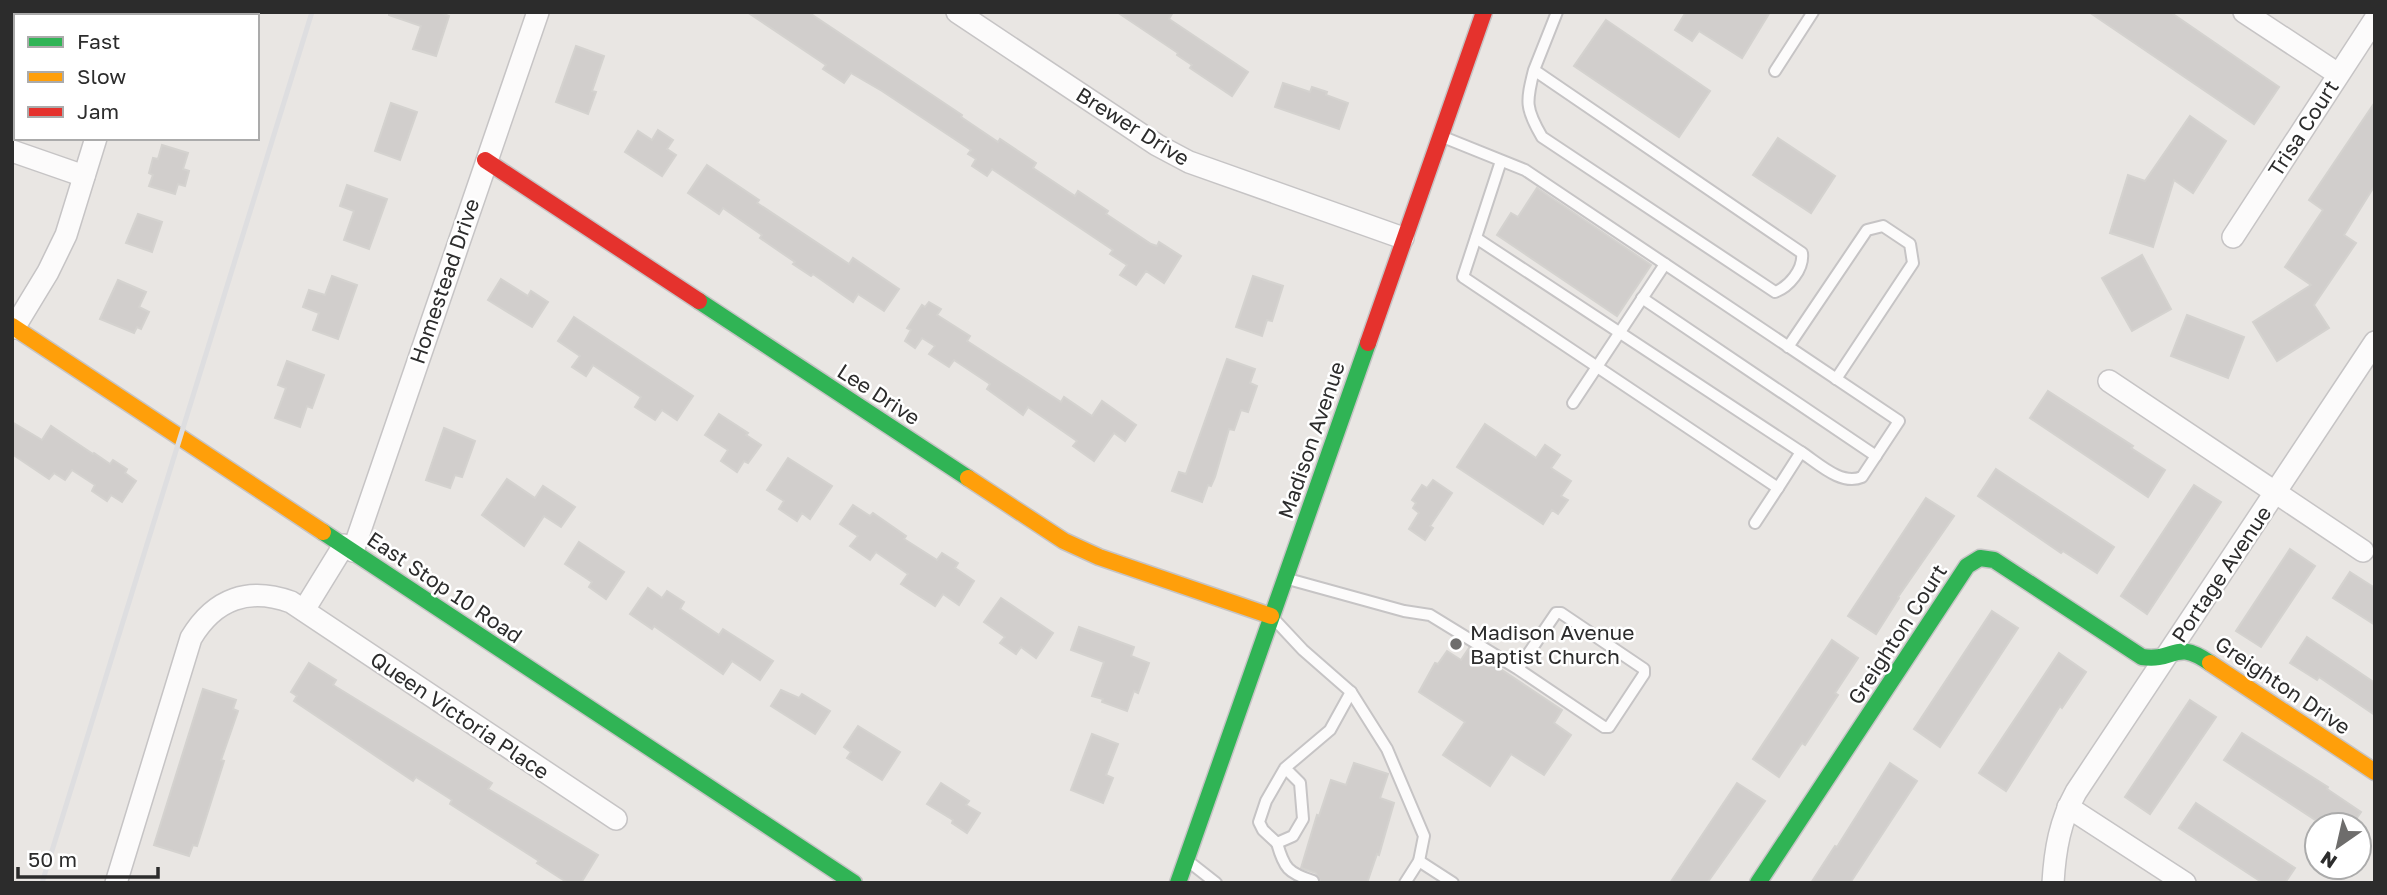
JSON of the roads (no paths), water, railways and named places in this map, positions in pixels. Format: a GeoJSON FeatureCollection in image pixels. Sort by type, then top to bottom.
{"type":"FeatureCollection","features":[{"type":"Feature","properties":{"kind":"street","name":"Homestead Drive"},"geometry":{"type":"LineString","coordinates":[[304,610],[349,548],[538,12]]}},
{"type":"Feature","properties":{"kind":"street","name":"Brewer Drive"},"geometry":{"type":"LineString","coordinates":[[957,12],[1157,145],[1189,162],[1404,238]]}},
{"type":"Feature","properties":{"kind":"street","name":"Madison Avenue"},"geometry":{"type":"LineString","coordinates":[[1178,883],[1484,12]]}},
{"type":"Feature","properties":{"kind":"street"},"geometry":{"type":"LineString","coordinates":[[2244,12],[2338,74]]}},
{"type":"Feature","properties":{"kind":"street","name":"Trisa Court"},"geometry":{"type":"LineString","coordinates":[[2233,237],[2375,19]]}},
{"type":"Feature","properties":{"kind":"street"},"geometry":{"type":"LineString","coordinates":[[13,327],[56,257],[95,140]]}},
{"type":"Feature","properties":{"kind":"street"},"geometry":{"type":"LineString","coordinates":[[12,151],[84,176]]}},
{"type":"Feature","properties":{"kind":"street","name":"Lee Drive"},"geometry":{"type":"LineString","coordinates":[[485,160],[1064,541],[1100,557],[1272,616]]}},
{"type":"Feature","properties":{"kind":"street","name":"East Stop 10 Road"},"geometry":{"type":"LineString","coordinates":[[13,327],[852,882]]}},
{"type":"Feature","properties":{"kind":"street","name":"Portage Avenue"},"geometry":{"type":"LineString","coordinates":[[2053,883],[2056,845],[2068,807],[2375,342]]}},
{"type":"Feature","properties":{"kind":"street"},"geometry":{"type":"LineString","coordinates":[[2109,381],[2363,551]]}},
{"type":"Feature","properties":{"kind":"street","name":"Greighton Court"},"geometry":{"type":"LineString","coordinates":[[1758,883],[1967,566],[1975,559],[1994,560],[2141,657],[2165,657]]}},
{"type":"Feature","properties":{"kind":"street","name":"Queen Victoria Place"},"geometry":{"type":"LineString","coordinates":[[116,883],[189,644],[198,627],[212,611],[225,603],[254,594],[277,597],[304,610],[616,819]]}},
{"type":"Feature","properties":{"kind":"street","name":"Greighton Drive"},"geometry":{"type":"LineString","coordinates":[[2165,657],[2178,650],[2193,651],[2375,772]]}},
{"type":"Feature","properties":{"kind":"street"},"geometry":{"type":"LineString","coordinates":[[2068,807],[2185,883]]}},
{"type":"Feature","properties":{"kind":"lane"},"geometry":{"type":"LineString","coordinates":[[1534,70],[1802,253],[1803,262],[1785,289],[1775,292],[1542,137],[1531,119],[1527,100],[1534,70],[1556,12]]}},
{"type":"Feature","properties":{"kind":"lane"},"geometry":{"type":"LineString","coordinates":[[1775,71],[1814,12]]}},
{"type":"Feature","properties":{"kind":"lane"},"geometry":{"type":"LineString","coordinates":[[1441,136],[1525,170],[1899,421],[1862,477],[1854,481],[1843,480],[1476,238]]}},
{"type":"Feature","properties":{"kind":"lane"},"geometry":{"type":"LineString","coordinates":[[1501,161],[1463,277],[1778,488]]}},
{"type":"Feature","properties":{"kind":"lane"},"geometry":{"type":"LineString","coordinates":[[1788,347],[1867,230],[1883,226],[1910,244],[1913,263],[1836,379]]}},
{"type":"Feature","properties":{"kind":"lane"},"geometry":{"type":"LineString","coordinates":[[1573,403],[1665,264]]}},
{"type":"Feature","properties":{"kind":"lane"},"geometry":{"type":"LineString","coordinates":[[1642,298],[1876,456]]}},
{"type":"Feature","properties":{"kind":"lane"},"geometry":{"type":"LineString","coordinates":[[1755,523],[1801,452]]}},
{"type":"Feature","properties":{"kind":"lane"},"geometry":{"type":"LineString","coordinates":[[1285,578],[1404,611],[1430,615],[1518,669],[1604,727],[1609,727],[1644,674],[1644,669],[1561,613],[1556,613],[1518,669]]}},
{"type":"Feature","properties":{"kind":"lane"},"geometry":{"type":"LineString","coordinates":[[1272,616],[1303,650],[1351,692],[1387,749],[1424,836],[1419,861],[1405,883]]}},
{"type":"Feature","properties":{"kind":"lane"},"geometry":{"type":"LineString","coordinates":[[1313,881],[1294,875],[1288,869],[1277,843],[1263,830],[1259,822],[1266,801],[1286,768],[1330,730],[1351,692]]}},
{"type":"Feature","properties":{"kind":"lane"},"geometry":{"type":"LineString","coordinates":[[1277,843],[1293,836],[1303,819],[1300,783],[1286,768]]}},
{"type":"Feature","properties":{"kind":"lane"},"geometry":{"type":"LineString","coordinates":[[1186,859],[1216,883]]}},
{"type":"Feature","properties":{"kind":"lane"},"geometry":{"type":"LineString","coordinates":[[1419,861],[1453,883]]}},
{"type":"Feature","properties":{"kind":"railway"},"geometry":{"type":"LineString","coordinates":[[42,883],[312,12]]}},
{"type":"Feature","properties":{"kind":"place","name":"Madison Avenue Baptist Church"},"geometry":{"type":"Point","coordinates":[1456,644]}}]}
